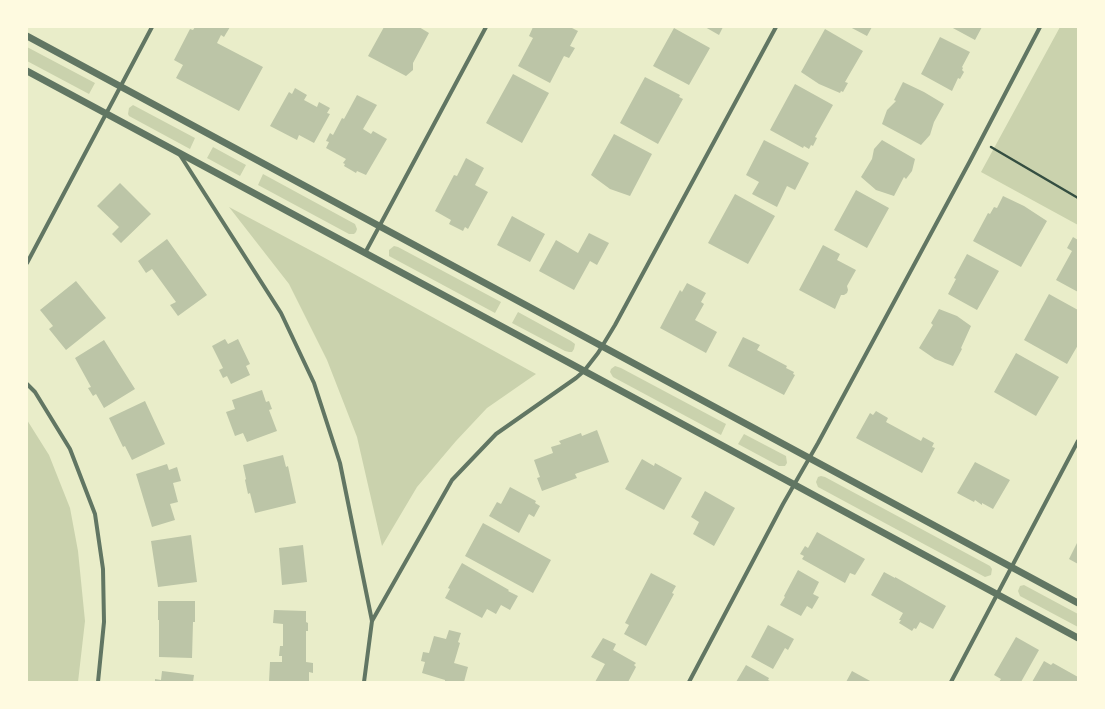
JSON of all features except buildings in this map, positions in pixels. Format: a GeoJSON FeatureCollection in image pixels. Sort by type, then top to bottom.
{"type":"FeatureCollection","features":[{"type":"Feature","properties":{"kind":"street"},"geometry":{"type":"LineString","coordinates":[[27,263],[152,27]]}},
{"type":"Feature","properties":{"kind":"street"},"geometry":{"type":"LineString","coordinates":[[365,253],[486,27]]}},
{"type":"Feature","properties":{"kind":"street"},"geometry":{"type":"LineString","coordinates":[[372,621],[452,480],[496,434],[584,371],[602,346],[615,325],[776,27]]}},
{"type":"Feature","properties":{"kind":"street"},"geometry":{"type":"LineString","coordinates":[[689,682],[1040,27]]}},
{"type":"Feature","properties":{"kind":"street"},"geometry":{"type":"LineString","coordinates":[[27,36],[1078,603]]}},
{"type":"Feature","properties":{"kind":"street"},"geometry":{"type":"LineString","coordinates":[[27,71],[1078,638]]}},
{"type":"Feature","properties":{"kind":"street"},"geometry":{"type":"LineString","coordinates":[[178,153],[281,313],[314,383],[340,463],[372,621],[364,682]]}},
{"type":"Feature","properties":{"kind":"street"},"geometry":{"type":"LineString","coordinates":[[27,384],[35,392],[70,449],[95,514],[103,569],[104,622],[98,682]]}},
{"type":"Feature","properties":{"kind":"street"},"geometry":{"type":"LineString","coordinates":[[951,682],[1078,441]]}},
{"type":"Feature","properties":{"kind":"path"},"geometry":{"type":"LineString","coordinates":[[980,140],[1078,198]]}},
{"type":"Feature","properties":{"kind":"green space"},"geometry":{"type":"Polygon","coordinates":[[[1060,27],[1078,27],[1078,225],[981,172],[1060,27]]]}},
{"type":"Feature","properties":{"kind":"green space"},"geometry":{"type":"Polygon","coordinates":[[[27,47],[95,83],[89,94],[27,61],[27,47]]]}},
{"type":"Feature","properties":{"kind":"green space"},"geometry":{"type":"Polygon","coordinates":[[[133,105],[195,138],[190,149],[129,116],[129,108],[133,105]]]}},
{"type":"Feature","properties":{"kind":"green space"},"geometry":{"type":"Polygon","coordinates":[[[213,147],[246,165],[240,176],[207,158],[213,147]]]}},
{"type":"Feature","properties":{"kind":"green space"},"geometry":{"type":"Polygon","coordinates":[[[263,174],[355,224],[357,229],[356,232],[354,234],[349,234],[258,185],[263,174]]]}},
{"type":"Feature","properties":{"kind":"green space"},"geometry":{"type":"Polygon","coordinates":[[[229,207],[536,374],[487,408],[456,441],[417,487],[382,546],[357,437],[327,360],[289,284],[229,207]]]}},
{"type":"Feature","properties":{"kind":"green space"},"geometry":{"type":"Polygon","coordinates":[[[394,246],[501,302],[495,313],[389,256],[389,250],[394,246]]]}},
{"type":"Feature","properties":{"kind":"green space"},"geometry":{"type":"Polygon","coordinates":[[[518,312],[571,341],[575,344],[572,352],[565,351],[512,323],[518,312]]]}},
{"type":"Feature","properties":{"kind":"green space"},"geometry":{"type":"Polygon","coordinates":[[[615,366],[726,424],[721,435],[613,377],[610,372],[615,366]]]}},
{"type":"Feature","properties":{"kind":"green space"},"geometry":{"type":"Polygon","coordinates":[[[27,420],[49,455],[70,508],[78,551],[85,621],[78,682],[27,682],[27,420]]]}},
{"type":"Feature","properties":{"kind":"green space"},"geometry":{"type":"Polygon","coordinates":[[[744,434],[786,456],[787,463],[785,466],[779,466],[738,444],[744,434]]]}},
{"type":"Feature","properties":{"kind":"green space"},"geometry":{"type":"Polygon","coordinates":[[[821,476],[990,566],[992,569],[991,575],[985,577],[818,487],[816,482],[818,477],[821,476]]]}},
{"type":"Feature","properties":{"kind":"green space"},"geometry":{"type":"Polygon","coordinates":[[[1024,585],[1078,614],[1078,627],[1020,596],[1018,591],[1020,586],[1024,585]]]}}]}
